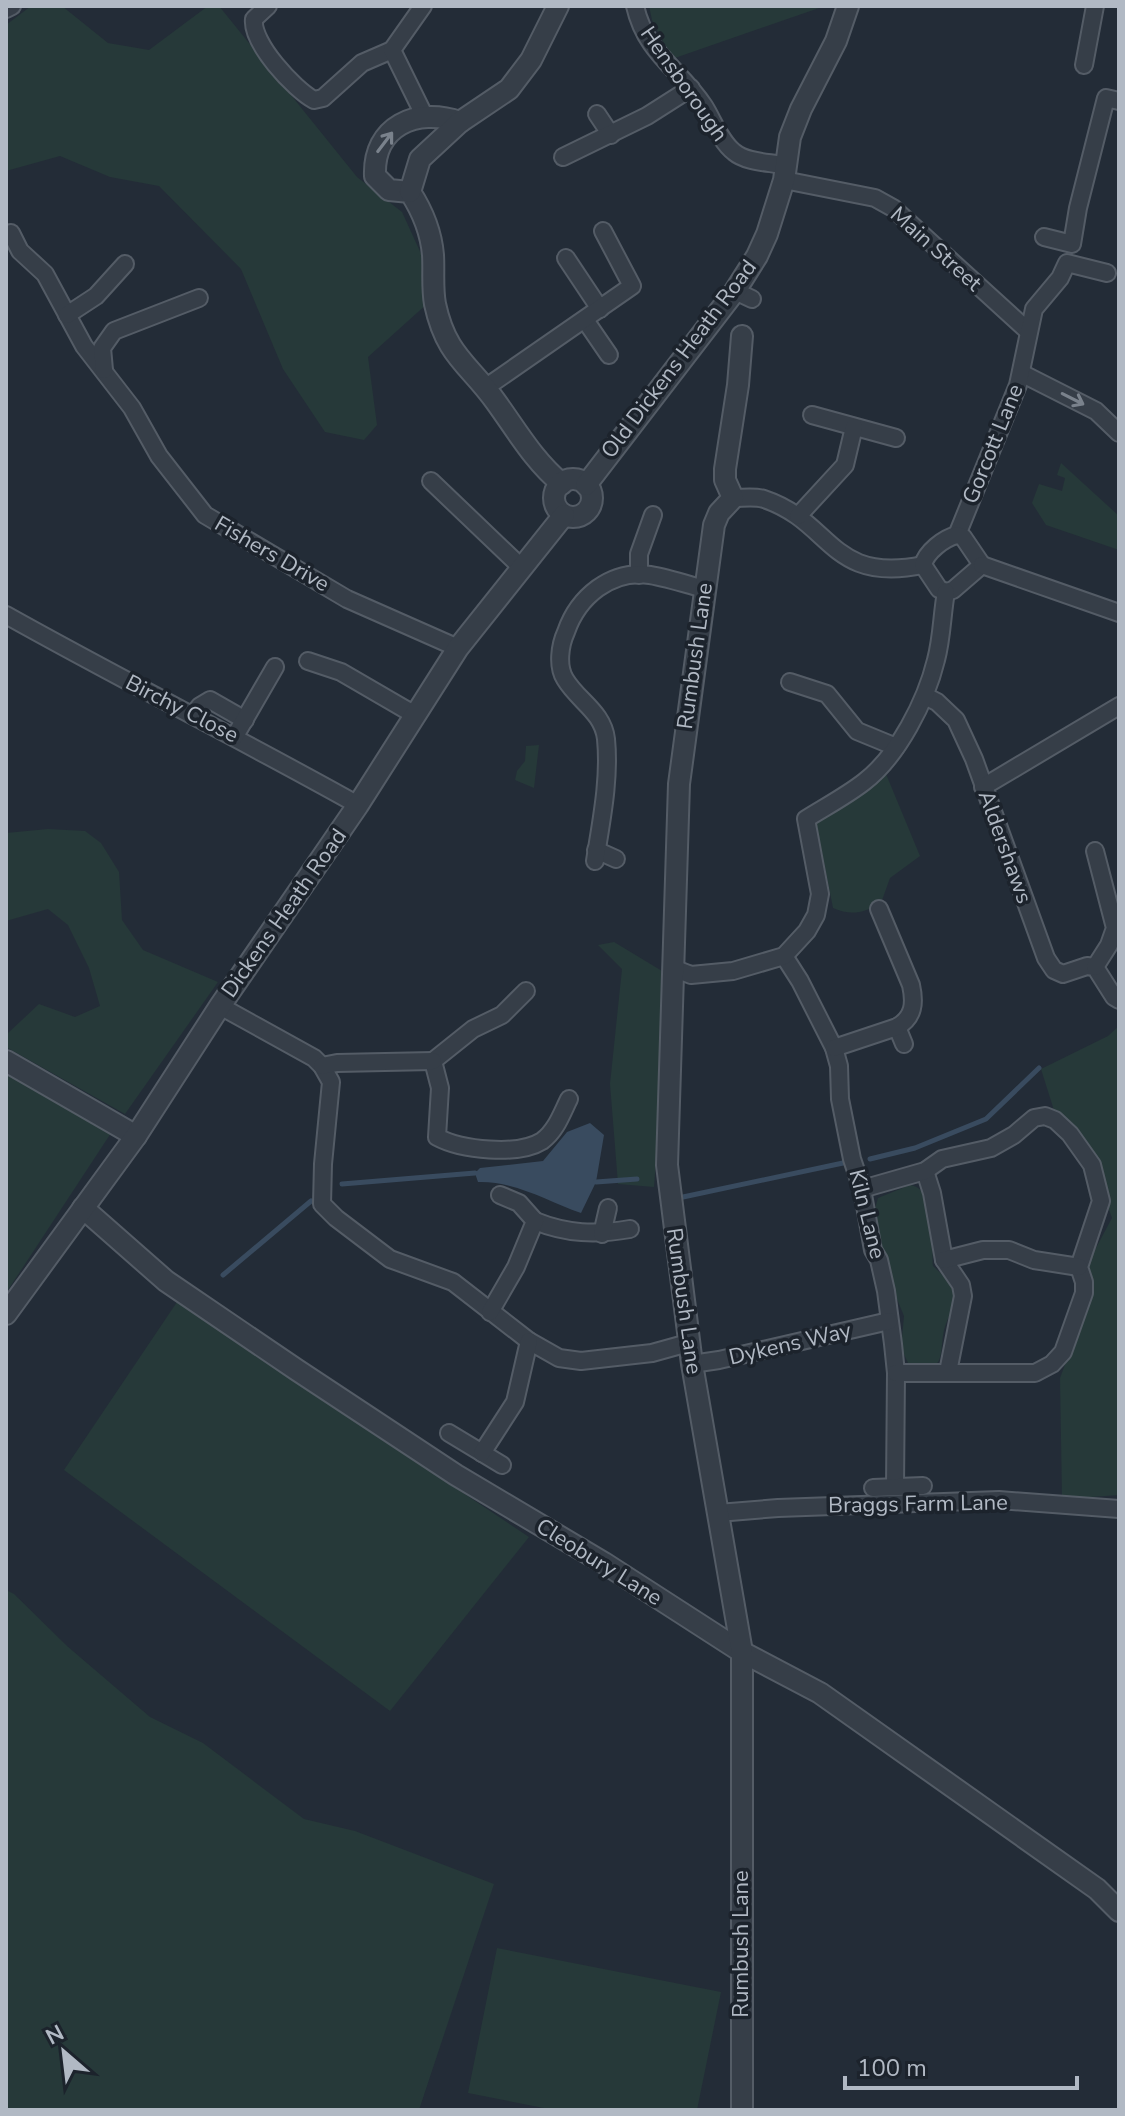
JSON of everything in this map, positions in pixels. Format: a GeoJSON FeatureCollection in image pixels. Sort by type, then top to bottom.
{"type":"FeatureCollection","features":[{"type":"Feature","properties":{"kind":"street"},"geometry":{"type":"LineString","coordinates":[[6,9],[12,6]]}},
{"type":"Feature","properties":{"kind":"street"},"geometry":{"type":"LineString","coordinates":[[268,6],[254,19],[253,28],[258,39],[284,74],[304,95],[314,100],[323,98],[362,63],[392,50],[423,6]]}},
{"type":"Feature","properties":{"kind":"street"},"geometry":{"type":"LineString","coordinates":[[558,6],[531,60],[509,89],[460,122],[420,159],[410,192],[428,227],[435,302],[453,352],[485,388],[531,452],[562,484]]}},
{"type":"Feature","properties":{"kind":"street","name":"Hensborough"},"geometry":{"type":"LineString","coordinates":[[635,6],[638,20],[657,55],[691,88],[731,151],[742,158],[786,173]]}},
{"type":"Feature","properties":{"kind":"street","name":"Old Dickens Heath Road"},"geometry":{"type":"LineString","coordinates":[[586,485],[744,295],[786,173],[790,137],[836,41],[848,6]]}},
{"type":"Feature","properties":{"kind":"street"},"geometry":{"type":"LineString","coordinates":[[1084,65],[1095,6]]}},
{"type":"Feature","properties":{"kind":"street"},"geometry":{"type":"LineString","coordinates":[[392,50],[424,115]]}},
{"type":"Feature","properties":{"kind":"street"},"geometry":{"type":"LineString","coordinates":[[563,157],[611,135],[691,88]]}},
{"type":"Feature","properties":{"kind":"street"},"geometry":{"type":"LineString","coordinates":[[1044,237],[1072,244],[1106,98],[1119,101]]}},
{"type":"Feature","properties":{"kind":"street"},"geometry":{"type":"LineString","coordinates":[[597,114],[611,135]]}},
{"type":"Feature","properties":{"kind":"street"},"geometry":{"type":"LineString","coordinates":[[410,192],[389,190],[375,176],[375,157],[384,140],[400,125],[424,115],[442,116],[460,122]]}},
{"type":"Feature","properties":{"kind":"street","name":"Main Street"},"geometry":{"type":"LineString","coordinates":[[786,173],[875,198],[893,208],[1028,331]]}},
{"type":"Feature","properties":{"kind":"street"},"geometry":{"type":"LineString","coordinates":[[485,388],[632,286],[603,231]]}},
{"type":"Feature","properties":{"kind":"street","name":"Fishers Drive"},"geometry":{"type":"LineString","coordinates":[[11,233],[20,251],[45,274],[84,346],[132,408],[159,456],[205,515],[347,599],[458,648]]}},
{"type":"Feature","properties":{"kind":"street"},"geometry":{"type":"LineString","coordinates":[[566,258],[600,309]]}},
{"type":"Feature","properties":{"kind":"street","name":"Gorcott Lane"},"geometry":{"type":"LineString","coordinates":[[957,535],[1021,373],[1034,309],[1060,278],[1067,263],[1107,273]]}},
{"type":"Feature","properties":{"kind":"street"},"geometry":{"type":"LineString","coordinates":[[67,315],[96,296],[125,264]]}},
{"type":"Feature","properties":{"kind":"street"},"geometry":{"type":"LineString","coordinates":[[104,372],[102,348],[114,331],[199,298]]}},
{"type":"Feature","properties":{"kind":"street"},"geometry":{"type":"LineString","coordinates":[[585,320],[609,355]]}},
{"type":"Feature","properties":{"kind":"street"},"geometry":{"type":"LineString","coordinates":[[742,336],[725,469],[725,480],[733,498],[762,498],[798,516],[851,561],[877,569],[923,565]]}},
{"type":"Feature","properties":{"kind":"street"},"geometry":{"type":"LineString","coordinates":[[1021,373],[1096,411],[1119,433]]}},
{"type":"Feature","properties":{"kind":"street"},"geometry":{"type":"LineString","coordinates":[[812,415],[896,438]]}},
{"type":"Feature","properties":{"kind":"street"},"geometry":{"type":"LineString","coordinates":[[798,516],[845,465],[854,427]]}},
{"type":"Feature","properties":{"kind":"street"},"geometry":{"type":"LineString","coordinates":[[577,480],[586,485],[592,495],[590,507],[576,517],[564,515],[555,500],[562,484],[577,480]]}},
{"type":"Feature","properties":{"kind":"street"},"geometry":{"type":"LineString","coordinates":[[431,481],[522,568]]}},
{"type":"Feature","properties":{"kind":"street","name":"Rumbush Lane"},"geometry":{"type":"LineString","coordinates":[[733,498],[719,513],[714,525],[679,784],[667,1165],[688,1343],[742,1652],[742,2110]]}},
{"type":"Feature","properties":{"kind":"street","name":"Dickens Heath Road"},"geometry":{"type":"LineString","coordinates":[[6,1314],[136,1136],[220,1006],[358,805],[458,648],[564,515]]}},
{"type":"Feature","properties":{"kind":"street"},"geometry":{"type":"LineString","coordinates":[[639,575],[639,554],[653,515]]}},
{"type":"Feature","properties":{"kind":"street"},"geometry":{"type":"LineString","coordinates":[[982,565],[953,590],[946,592],[939,589],[923,565],[924,558],[949,537],[957,535],[963,537],[982,565],[1119,613]]}},
{"type":"Feature","properties":{"kind":"street"},"geometry":{"type":"LineString","coordinates":[[616,859],[596,856],[606,781],[606,736],[596,714],[564,678],[560,656],[571,617],[586,596],[606,582],[639,575],[704,589]]}},
{"type":"Feature","properties":{"kind":"street"},"geometry":{"type":"LineString","coordinates":[[673,968],[691,975],[733,971],[784,956],[807,931],[816,915],[820,894],[799,826],[864,783],[896,747],[925,696],[937,657],[946,592]]}},
{"type":"Feature","properties":{"kind":"street","name":"Birchy Close"},"geometry":{"type":"LineString","coordinates":[[6,615],[358,805]]}},
{"type":"Feature","properties":{"kind":"street"},"geometry":{"type":"LineString","coordinates":[[308,661],[341,672],[415,715]]}},
{"type":"Feature","properties":{"kind":"street"},"geometry":{"type":"LineString","coordinates":[[235,736],[275,667]]}},
{"type":"Feature","properties":{"kind":"street"},"geometry":{"type":"LineString","coordinates":[[790,682],[827,694],[857,731],[896,747]]}},
{"type":"Feature","properties":{"kind":"street","name":"Aldershaws"},"geometry":{"type":"LineString","coordinates":[[925,696],[937,702],[956,720],[1046,958],[1054,970],[1063,974],[1087,966],[1095,967]]}},
{"type":"Feature","properties":{"kind":"street"},"geometry":{"type":"LineString","coordinates":[[193,715],[210,700],[245,720]]}},
{"type":"Feature","properties":{"kind":"street"},"geometry":{"type":"LineString","coordinates":[[983,787],[1119,706]]}},
{"type":"Feature","properties":{"kind":"street"},"geometry":{"type":"LineString","coordinates":[[1095,851],[1115,928],[1109,945],[1095,967],[1119,1000]]}},
{"type":"Feature","properties":{"kind":"street"},"geometry":{"type":"LineString","coordinates":[[834,1048],[897,1027],[912,1012],[911,985],[879,909]]}},
{"type":"Feature","properties":{"kind":"street","name":"Kiln Lane"},"geometry":{"type":"LineString","coordinates":[[784,956],[834,1048],[839,1066],[840,1099],[852,1159],[886,1291],[896,1373],[895,1487]]}},
{"type":"Feature","properties":{"kind":"street"},"geometry":{"type":"LineString","coordinates":[[322,1066],[433,1061],[473,1029],[502,1015],[526,991]]}},
{"type":"Feature","properties":{"kind":"street"},"geometry":{"type":"LineString","coordinates":[[220,1006],[314,1058],[322,1066],[331,1082],[322,1196],[336,1218],[390,1259],[453,1282],[529,1341],[559,1358],[581,1361],[652,1353],[688,1343]]}},
{"type":"Feature","properties":{"kind":"street"},"geometry":{"type":"LineString","coordinates":[[897,1027],[904,1044]]}},
{"type":"Feature","properties":{"kind":"street"},"geometry":{"type":"LineString","coordinates":[[6,1061],[136,1136]]}},
{"type":"Feature","properties":{"kind":"street"},"geometry":{"type":"LineString","coordinates":[[433,1061],[440,1088],[437,1137],[448,1143],[515,1149],[542,1141],[557,1125],[569,1099]]}},
{"type":"Feature","properties":{"kind":"street"},"geometry":{"type":"LineString","coordinates":[[862,1189],[925,1171],[942,1159],[991,1148],[1014,1135],[1034,1118],[1045,1116],[1055,1120],[1070,1134],[1092,1165],[1101,1201],[1079,1267],[1084,1293],[1063,1352],[1052,1364],[1035,1373],[896,1373]]}},
{"type":"Feature","properties":{"kind":"street"},"geometry":{"type":"LineString","coordinates":[[925,1171],[944,1260],[961,1285],[963,1296],[948,1372]]}},
{"type":"Feature","properties":{"kind":"street"},"geometry":{"type":"LineString","coordinates":[[500,1195],[519,1203],[535,1221],[561,1231],[602,1234],[630,1229]]}},
{"type":"Feature","properties":{"kind":"street","name":"Cleobury Lane"},"geometry":{"type":"LineString","coordinates":[[83,1208],[166,1281],[283,1362],[456,1475],[604,1563],[742,1652],[820,1693],[1097,1889],[1119,1911]]}},
{"type":"Feature","properties":{"kind":"street"},"geometry":{"type":"LineString","coordinates":[[602,1234],[608,1208]]}},
{"type":"Feature","properties":{"kind":"street"},"geometry":{"type":"LineString","coordinates":[[490,1312],[516,1267],[535,1221]]}},
{"type":"Feature","properties":{"kind":"street"},"geometry":{"type":"LineString","coordinates":[[944,1260],[983,1250],[1009,1250],[1034,1260],[1079,1267]]}},
{"type":"Feature","properties":{"kind":"street","name":"Dykens Way"},"geometry":{"type":"LineString","coordinates":[[692,1364],[889,1321]]}},
{"type":"Feature","properties":{"kind":"street"},"geometry":{"type":"LineString","coordinates":[[482,1453],[515,1402],[529,1341]]}},
{"type":"Feature","properties":{"kind":"street"},"geometry":{"type":"LineString","coordinates":[[449,1433],[502,1465]]}},
{"type":"Feature","properties":{"kind":"street"},"geometry":{"type":"LineString","coordinates":[[873,1488],[923,1486]]}},
{"type":"Feature","properties":{"kind":"street","name":"Braggs Farm Lane"},"geometry":{"type":"LineString","coordinates":[[718,1513],[999,1500],[1119,1509]]}},
{"type":"Feature","properties":{"kind":"shaded area"},"geometry":{"type":"Polygon","coordinates":[[[31,6],[62,6],[108,43],[149,50],[208,6],[219,6],[357,177],[402,212],[423,258],[428,303],[368,357],[377,425],[364,440],[325,432],[283,369],[241,269],[159,186],[110,177],[60,156],[6,171],[6,25],[31,6]]]}},
{"type":"Feature","properties":{"kind":"shaded area"},"geometry":{"type":"Polygon","coordinates":[[[649,6],[838,6],[822,7],[672,59],[652,20],[649,6]]]}},
{"type":"Feature","properties":{"kind":"shaded area"},"geometry":{"type":"Polygon","coordinates":[[[1061,463],[1119,516],[1119,550],[1046,525],[1032,503],[1039,484],[1062,491],[1065,478],[1057,475],[1061,463]]]}},
{"type":"Feature","properties":{"kind":"shaded area"},"geometry":{"type":"Polygon","coordinates":[[[539,745],[534,788],[515,780],[517,771],[525,761],[526,746],[539,745]]]}},
{"type":"Feature","properties":{"kind":"shaded area"},"geometry":{"type":"Polygon","coordinates":[[[886,774],[920,856],[890,878],[881,903],[857,912],[833,908],[815,817],[886,774]]]}},
{"type":"Feature","properties":{"kind":"shaded area"},"geometry":{"type":"Polygon","coordinates":[[[48,829],[85,831],[101,843],[119,872],[122,920],[143,950],[218,982],[125,1114],[6,1047],[6,1035],[39,1004],[75,1017],[100,1006],[89,968],[68,925],[48,909],[6,921],[6,833],[48,829]]]}},
{"type":"Feature","properties":{"kind":"shaded area"},"geometry":{"type":"Polygon","coordinates":[[[614,942],[662,971],[662,1081],[654,1187],[618,1184],[610,1084],[622,969],[598,945],[614,942]]]}},
{"type":"Feature","properties":{"kind":"shaded area"},"geometry":{"type":"Polygon","coordinates":[[[1119,1026],[1119,1495],[1062,1499],[1060,1378],[1088,1303],[1089,1261],[1112,1218],[1097,1177],[1059,1126],[1041,1069],[1108,1036],[1119,1026]]]}},
{"type":"Feature","properties":{"kind":"shaded area"},"geometry":{"type":"Polygon","coordinates":[[[6,1071],[113,1130],[6,1293],[6,1071]]]}},
{"type":"Feature","properties":{"kind":"shaded area"},"geometry":{"type":"Polygon","coordinates":[[[910,1185],[919,1189],[929,1207],[933,1266],[955,1287],[955,1300],[944,1330],[941,1355],[939,1361],[930,1367],[909,1365],[901,1348],[904,1316],[875,1246],[878,1198],[910,1185]]]}},
{"type":"Feature","properties":{"kind":"shaded area"},"geometry":{"type":"Polygon","coordinates":[[[177,1302],[529,1537],[390,1711],[64,1470],[177,1302]]]}},
{"type":"Feature","properties":{"kind":"shaded area"},"geometry":{"type":"Polygon","coordinates":[[[6,1590],[150,1717],[203,1743],[304,1819],[355,1831],[494,1884],[419,2110],[6,2110],[6,1590]]]}},
{"type":"Feature","properties":{"kind":"shaded area"},"geometry":{"type":"Polygon","coordinates":[[[497,1948],[721,1992],[697,2110],[554,2110],[468,2093],[497,1948]]]}},
{"type":"Feature","properties":{"kind":"water"},"geometry":{"type":"Polygon","coordinates":[[[590,1123],[604,1135],[596,1182],[581,1213],[518,1188],[478,1182],[475,1173],[480,1168],[543,1161],[567,1132],[590,1123]]]}},
{"type":"Feature","properties":{"kind":"waterway"},"geometry":{"type":"LineString","coordinates":[[870,1159],[915,1148],[986,1119],[1039,1068]]}},
{"type":"Feature","properties":{"kind":"waterway"},"geometry":{"type":"LineString","coordinates":[[683,1197],[843,1163]]}},
{"type":"Feature","properties":{"kind":"waterway"},"geometry":{"type":"LineString","coordinates":[[342,1184],[475,1173]]}},
{"type":"Feature","properties":{"kind":"waterway"},"geometry":{"type":"LineString","coordinates":[[596,1182],[637,1179]]}},
{"type":"Feature","properties":{"kind":"waterway"},"geometry":{"type":"LineString","coordinates":[[223,1275],[311,1201]]}}]}
